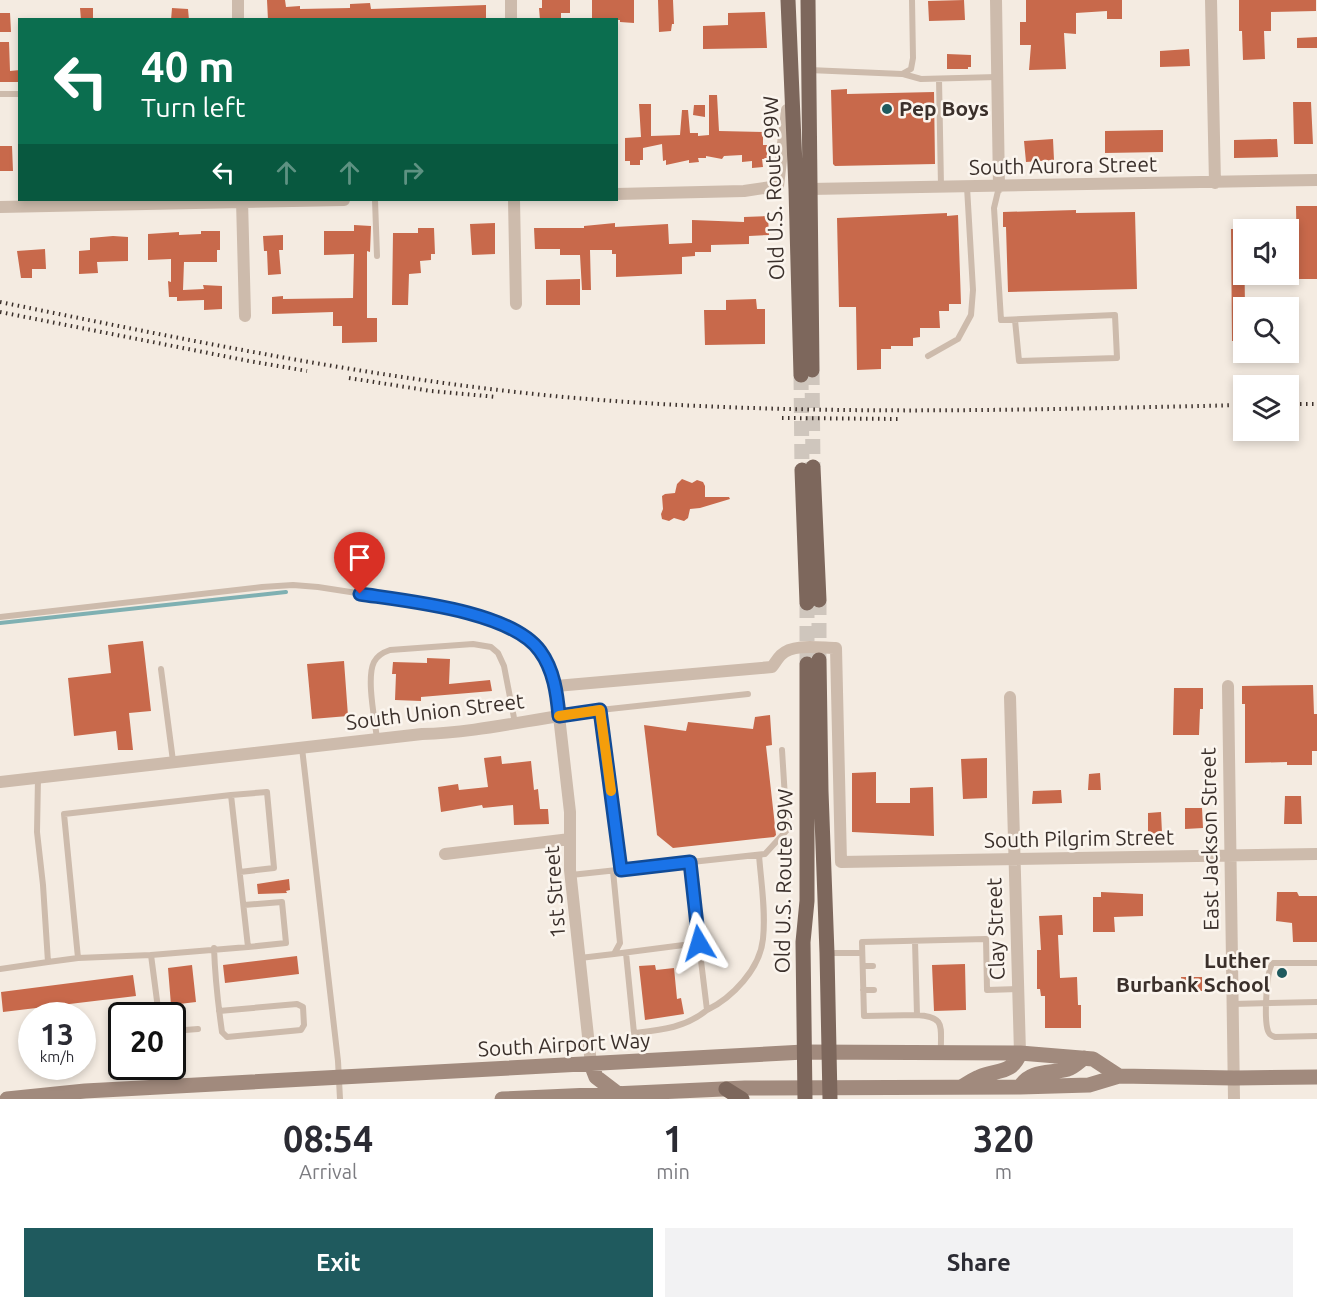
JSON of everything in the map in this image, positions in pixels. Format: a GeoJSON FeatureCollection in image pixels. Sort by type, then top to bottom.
{"type":"FeatureCollection","features":[{"type":"Feature","properties":{"kind":"main road","name":"Old U.S. Route 99W"},"geometry":{"type":"LineString","coordinates":[[788,0],[807,372],[810,189],[808,0]]}},
{"type":"Feature","properties":{"kind":"main road"},"geometry":{"type":"LineString","coordinates":[[807,468],[813,602]]}},
{"type":"Feature","properties":{"kind":"main road","name":"Old U.S. Route 99W"},"geometry":{"type":"LineString","coordinates":[[805,1093],[803,942],[807,901],[813,662],[820,689],[830,1093]]}},
{"type":"Feature","properties":{"kind":"main road","name":"South Airport Way"},"geometry":{"type":"LineString","coordinates":[[7,1099],[168,1086],[804,1052],[1020,1053],[1093,1059],[1119,1076]]}},
{"type":"Feature","properties":{"kind":"main road"},"geometry":{"type":"LineString","coordinates":[[961,1087],[980,1076],[1005,1070],[1016,1063],[1020,1053]]}},
{"type":"Feature","properties":{"kind":"main road"},"geometry":{"type":"LineString","coordinates":[[1021,1093],[1028,1077],[1070,1068],[1084,1058]]}},
{"type":"Feature","properties":{"kind":"main road"},"geometry":{"type":"LineString","coordinates":[[591,1064],[596,1077],[617,1093]]}},
{"type":"Feature","properties":{"kind":"main road"},"geometry":{"type":"LineString","coordinates":[[502,1099],[726,1089],[830,1093],[961,1087],[1021,1093],[1089,1085],[1119,1076],[1317,1077]]}},
{"type":"Feature","properties":{"kind":"main road"},"geometry":{"type":"LineString","coordinates":[[726,1089],[742,1099]]}},
{"type":"Feature","properties":{"kind":"street"},"geometry":{"type":"LineString","coordinates":[[238,0],[238,18]]}},
{"type":"Feature","properties":{"kind":"street"},"geometry":{"type":"LineString","coordinates":[[511,0],[512,18]]}},
{"type":"Feature","properties":{"kind":"street"},"geometry":{"type":"LineString","coordinates":[[996,0],[999,187]]}},
{"type":"Feature","properties":{"kind":"street"},"geometry":{"type":"LineString","coordinates":[[1211,0],[1215,183]]}},
{"type":"Feature","properties":{"kind":"street"},"geometry":{"type":"LineString","coordinates":[[618,194],[744,191],[778,186],[792,76]]}},
{"type":"Feature","properties":{"kind":"street","name":"South Aurora Street"},"geometry":{"type":"LineString","coordinates":[[810,189],[1317,180]]}},
{"type":"Feature","properties":{"kind":"street"},"geometry":{"type":"LineString","coordinates":[[0,207],[207,201]]}},
{"type":"Feature","properties":{"kind":"street"},"geometry":{"type":"LineString","coordinates":[[242,201],[245,316]]}},
{"type":"Feature","properties":{"kind":"street"},"geometry":{"type":"LineString","coordinates":[[514,201],[516,304]]}},
{"type":"Feature","properties":{"kind":"street","name":"South Pilgrim Street"},"geometry":{"type":"LineString","coordinates":[[556,686],[772,667],[788,650],[836,648],[841,862],[1317,855]]}},
{"type":"Feature","properties":{"kind":"street"},"geometry":{"type":"LineString","coordinates":[[556,686],[559,716]]}},
{"type":"Feature","properties":{"kind":"street","name":"East Jackson Street"},"geometry":{"type":"LineString","coordinates":[[1228,686],[1234,1099]]}},
{"type":"Feature","properties":{"kind":"street","name":"Clay Street"},"geometry":{"type":"LineString","coordinates":[[1010,697],[1020,1053]]}},
{"type":"Feature","properties":{"kind":"street","name":"South Union Street"},"geometry":{"type":"LineString","coordinates":[[0,782],[173,761],[488,729],[559,716]]}},
{"type":"Feature","properties":{"kind":"street","name":"1st Street"},"geometry":{"type":"LineString","coordinates":[[559,716],[570,812],[570,875],[591,1064]]}},
{"type":"Feature","properties":{"kind":"street"},"geometry":{"type":"LineString","coordinates":[[445,854],[570,839]]}},
{"type":"Feature","properties":{"kind":"lane"},"geometry":{"type":"LineString","coordinates":[[902,74],[911,69],[913,58],[912,0]]}},
{"type":"Feature","properties":{"kind":"lane"},"geometry":{"type":"LineString","coordinates":[[809,70],[902,74],[939,79],[998,77]]}},
{"type":"Feature","properties":{"kind":"lane"},"geometry":{"type":"LineString","coordinates":[[939,79],[941,188]]}},
{"type":"Feature","properties":{"kind":"lane"},"geometry":{"type":"LineString","coordinates":[[0,94],[18,93]]}},
{"type":"Feature","properties":{"kind":"lane"},"geometry":{"type":"LineString","coordinates":[[928,356],[958,339],[971,315],[973,290],[967,187]]}},
{"type":"Feature","properties":{"kind":"lane"},"geometry":{"type":"LineString","coordinates":[[999,187],[994,208],[1001,320],[1115,315],[1117,358],[1019,361],[1015,320]]}},
{"type":"Feature","properties":{"kind":"lane"},"geometry":{"type":"LineString","coordinates":[[375,201],[377,256]]}},
{"type":"Feature","properties":{"kind":"lane"},"geometry":{"type":"LineString","coordinates":[[0,617],[262,587],[293,585],[318,587],[459,611],[505,625],[520,633],[541,652],[556,686]]}},
{"type":"Feature","properties":{"kind":"lane"},"geometry":{"type":"LineString","coordinates":[[377,739],[371,680],[374,662],[390,650],[473,644],[491,647],[498,653],[504,666],[515,723]]}},
{"type":"Feature","properties":{"kind":"lane"},"geometry":{"type":"LineString","coordinates":[[161,669],[173,761]]}},
{"type":"Feature","properties":{"kind":"lane"},"geometry":{"type":"LineString","coordinates":[[559,716],[748,694]]}},
{"type":"Feature","properties":{"kind":"lane"},"geometry":{"type":"LineString","coordinates":[[600,710],[617,870],[621,943],[614,954]]}},
{"type":"Feature","properties":{"kind":"lane"},"geometry":{"type":"LineString","coordinates":[[302,747],[340,1077],[340,1099]]}},
{"type":"Feature","properties":{"kind":"lane"},"geometry":{"type":"LineString","coordinates":[[570,875],[765,854],[787,830],[782,750]]}},
{"type":"Feature","properties":{"kind":"lane"},"geometry":{"type":"LineString","coordinates":[[38,778],[37,832],[44,885],[48,962]]}},
{"type":"Feature","properties":{"kind":"lane"},"geometry":{"type":"LineString","coordinates":[[78,958],[64,814],[267,792],[274,868],[240,872]]}},
{"type":"Feature","properties":{"kind":"lane"},"geometry":{"type":"LineString","coordinates":[[231,795],[248,947]]}},
{"type":"Feature","properties":{"kind":"lane"},"geometry":{"type":"LineString","coordinates":[[626,953],[634,1034],[676,1028],[722,1003],[740,986],[756,961],[763,941],[759,855]]}},
{"type":"Feature","properties":{"kind":"lane"},"geometry":{"type":"LineString","coordinates":[[690,862],[707,1010]]}},
{"type":"Feature","properties":{"kind":"lane"},"geometry":{"type":"LineString","coordinates":[[0,969],[78,958],[151,955],[286,943],[282,902],[244,905]]}},
{"type":"Feature","properties":{"kind":"lane"},"geometry":{"type":"LineString","coordinates":[[941,1053],[940,1024],[937,1019],[916,1015],[864,1016],[862,942],[986,939],[987,990],[1018,989]]}},
{"type":"Feature","properties":{"kind":"lane"},"geometry":{"type":"LineString","coordinates":[[915,941],[912,965],[916,988],[916,1015]]}},
{"type":"Feature","properties":{"kind":"lane"},"geometry":{"type":"LineString","coordinates":[[580,958],[699,943]]}},
{"type":"Feature","properties":{"kind":"lane"},"geometry":{"type":"LineString","coordinates":[[214,948],[215,981],[219,1011],[222,1032],[227,1037],[301,1030],[304,1025],[303,1007],[297,1004],[219,1011]]}},
{"type":"Feature","properties":{"kind":"lane"},"geometry":{"type":"LineString","coordinates":[[827,953],[862,953]]}},
{"type":"Feature","properties":{"kind":"lane"},"geometry":{"type":"LineString","coordinates":[[151,955],[157,1002]]}},
{"type":"Feature","properties":{"kind":"lane"},"geometry":{"type":"LineString","coordinates":[[1317,963],[1273,963],[1270,965],[1267,1003],[1268,1026],[1271,1035],[1275,1037],[1317,1036]]}},
{"type":"Feature","properties":{"kind":"lane"},"geometry":{"type":"LineString","coordinates":[[863,966],[873,966]]}},
{"type":"Feature","properties":{"kind":"lane"},"geometry":{"type":"LineString","coordinates":[[908,988],[916,988]]}},
{"type":"Feature","properties":{"kind":"lane"},"geometry":{"type":"LineString","coordinates":[[863,990],[874,990]]}},
{"type":"Feature","properties":{"kind":"lane"},"geometry":{"type":"LineString","coordinates":[[1233,1004],[1317,1002]]}},
{"type":"Feature","properties":{"kind":"lane"},"geometry":{"type":"LineString","coordinates":[[186,1030],[198,1029]]}},
{"type":"Feature","properties":{"kind":"lane"},"geometry":{"type":"LineString","coordinates":[[167,1080],[168,1086]]}},
{"type":"Feature","properties":{"kind":"building"},"geometry":{"type":"Polygon","coordinates":[[[267,0],[285,0],[286,7],[300,6],[300,9],[350,8],[350,4],[370,3],[371,9],[486,5],[486,18],[268,18],[267,0]]]}},
{"type":"Feature","properties":{"kind":"building"},"geometry":{"type":"Polygon","coordinates":[[[542,0],[570,0],[570,13],[561,13],[561,18],[540,18],[539,8],[542,8],[542,0]]]}},
{"type":"Feature","properties":{"kind":"building"},"geometry":{"type":"Polygon","coordinates":[[[592,0],[634,0],[634,23],[620,22],[618,18],[592,18],[592,0]]]}},
{"type":"Feature","properties":{"kind":"building"},"geometry":{"type":"Polygon","coordinates":[[[658,0],[673,0],[674,24],[672,24],[671,31],[659,32],[658,0]]]}},
{"type":"Feature","properties":{"kind":"building"},"geometry":{"type":"Polygon","coordinates":[[[964,0],[965,20],[929,21],[928,1],[964,0]]]}},
{"type":"Feature","properties":{"kind":"building"},"geometry":{"type":"Polygon","coordinates":[[[1026,0],[1122,0],[1122,19],[1107,19],[1107,11],[1076,13],[1076,34],[1064,33],[1066,69],[1029,70],[1031,45],[1020,45],[1020,22],[1026,22],[1026,0]]]}},
{"type":"Feature","properties":{"kind":"building"},"geometry":{"type":"Polygon","coordinates":[[[1239,0],[1316,0],[1316,11],[1271,12],[1271,31],[1264,31],[1265,59],[1243,60],[1242,31],[1239,31],[1239,0]]]}},
{"type":"Feature","properties":{"kind":"building"},"geometry":{"type":"Polygon","coordinates":[[[80,8],[93,8],[93,18],[81,18],[80,8]]]}},
{"type":"Feature","properties":{"kind":"building"},"geometry":{"type":"Polygon","coordinates":[[[172,8],[188,9],[189,18],[171,18],[172,8]]]}},
{"type":"Feature","properties":{"kind":"building"},"geometry":{"type":"Polygon","coordinates":[[[765,12],[767,48],[703,49],[703,26],[728,25],[728,13],[765,12]]]}},
{"type":"Feature","properties":{"kind":"building"},"geometry":{"type":"Polygon","coordinates":[[[0,13],[10,13],[11,32],[0,32],[0,13]]]}},
{"type":"Feature","properties":{"kind":"building"},"geometry":{"type":"Polygon","coordinates":[[[1317,37],[1317,48],[1297,48],[1297,38],[1317,37]]]}},
{"type":"Feature","properties":{"kind":"building"},"geometry":{"type":"Polygon","coordinates":[[[0,42],[9,42],[10,71],[18,70],[18,82],[0,82],[0,42]]]}},
{"type":"Feature","properties":{"kind":"building"},"geometry":{"type":"Polygon","coordinates":[[[1189,49],[1190,66],[1160,67],[1160,51],[1189,49]]]}},
{"type":"Feature","properties":{"kind":"building"},"geometry":{"type":"Polygon","coordinates":[[[947,54],[971,55],[971,67],[947,69],[947,54]]]}},
{"type":"Feature","properties":{"kind":"building"},"geometry":{"type":"Polygon","coordinates":[[[847,89],[847,94],[934,92],[935,164],[835,166],[833,164],[831,90],[847,89]]]}},
{"type":"Feature","properties":{"kind":"building"},"geometry":{"type":"Polygon","coordinates":[[[709,95],[717,95],[719,131],[763,132],[763,145],[767,145],[767,159],[762,159],[763,167],[752,168],[752,161],[742,162],[742,155],[724,156],[722,159],[706,156],[706,158],[698,158],[699,162],[689,163],[689,160],[666,165],[666,160],[663,161],[662,144],[643,148],[643,160],[640,160],[640,165],[630,165],[630,161],[625,161],[625,138],[641,137],[639,104],[651,104],[651,136],[680,135],[682,110],[688,110],[690,133],[698,133],[698,136],[709,135],[709,95]]]}},
{"type":"Feature","properties":{"kind":"building"},"geometry":{"type":"Polygon","coordinates":[[[1293,102],[1311,102],[1313,144],[1294,144],[1293,102]]]}},
{"type":"Feature","properties":{"kind":"building"},"geometry":{"type":"Polygon","coordinates":[[[694,105],[705,105],[705,117],[693,115],[694,105]]]}},
{"type":"Feature","properties":{"kind":"building"},"geometry":{"type":"Polygon","coordinates":[[[1163,130],[1163,152],[1105,153],[1105,131],[1163,130]]]}},
{"type":"Feature","properties":{"kind":"building"},"geometry":{"type":"Polygon","coordinates":[[[1053,139],[1054,160],[1026,162],[1024,141],[1053,139]]]}},
{"type":"Feature","properties":{"kind":"building"},"geometry":{"type":"Polygon","coordinates":[[[1277,139],[1278,157],[1234,158],[1234,140],[1277,139]]]}},
{"type":"Feature","properties":{"kind":"building"},"geometry":{"type":"Polygon","coordinates":[[[0,146],[12,146],[13,171],[0,171],[0,146]]]}},
{"type":"Feature","properties":{"kind":"building"},"geometry":{"type":"Polygon","coordinates":[[[1296,206],[1317,206],[1317,279],[1299,279],[1299,219],[1296,219],[1296,206]]]}},
{"type":"Feature","properties":{"kind":"building"},"geometry":{"type":"Polygon","coordinates":[[[1076,210],[1076,213],[1135,212],[1137,289],[1008,292],[1006,227],[1003,227],[1003,212],[1076,210]]]}},
{"type":"Feature","properties":{"kind":"building"},"geometry":{"type":"Polygon","coordinates":[[[947,213],[947,216],[958,215],[961,304],[949,304],[949,311],[939,311],[940,328],[920,328],[920,337],[913,338],[913,346],[891,346],[891,349],[881,349],[881,369],[857,370],[856,307],[839,307],[837,218],[947,213]]]}},
{"type":"Feature","properties":{"kind":"building"},"geometry":{"type":"Polygon","coordinates":[[[768,216],[769,235],[749,236],[749,244],[711,245],[711,252],[695,252],[695,256],[682,257],[682,274],[616,277],[616,254],[612,254],[612,250],[590,250],[591,290],[582,290],[580,255],[560,255],[560,249],[535,249],[534,228],[584,228],[584,226],[615,223],[615,227],[668,224],[669,244],[692,243],[692,220],[744,222],[744,217],[768,216]]]}},
{"type":"Feature","properties":{"kind":"building"},"geometry":{"type":"Polygon","coordinates":[[[495,223],[495,254],[472,255],[470,224],[495,223]]]}},
{"type":"Feature","properties":{"kind":"building"},"geometry":{"type":"Polygon","coordinates":[[[354,225],[371,226],[370,252],[367,251],[367,318],[377,318],[377,342],[342,343],[342,326],[333,326],[333,312],[272,314],[272,297],[283,296],[283,299],[353,298],[354,254],[324,255],[324,231],[354,231],[354,225]]]}},
{"type":"Feature","properties":{"kind":"building"},"geometry":{"type":"Polygon","coordinates":[[[418,228],[434,228],[435,254],[431,254],[431,260],[420,261],[421,273],[409,274],[408,305],[392,305],[393,233],[418,233],[418,228]]]}},
{"type":"Feature","properties":{"kind":"building"},"geometry":{"type":"Polygon","coordinates":[[[1231,229],[1233,229],[1233,285],[1245,285],[1245,297],[1233,297],[1232,341],[1231,229]]]}},
{"type":"Feature","properties":{"kind":"building"},"geometry":{"type":"Polygon","coordinates":[[[201,231],[220,231],[220,250],[217,250],[217,262],[184,262],[183,290],[204,289],[203,285],[222,286],[222,309],[204,310],[204,300],[177,301],[177,297],[169,297],[168,281],[171,282],[171,259],[148,260],[148,234],[179,232],[179,235],[201,234],[201,231]]]}},
{"type":"Feature","properties":{"kind":"building"},"geometry":{"type":"Polygon","coordinates":[[[283,235],[283,250],[279,250],[281,274],[268,275],[267,251],[264,251],[263,236],[283,235]]]}},
{"type":"Feature","properties":{"kind":"building"},"geometry":{"type":"Polygon","coordinates":[[[128,237],[128,261],[97,262],[98,273],[79,274],[79,251],[90,250],[90,238],[128,237]]]}},
{"type":"Feature","properties":{"kind":"building"},"geometry":{"type":"Polygon","coordinates":[[[45,249],[46,269],[32,269],[32,278],[21,278],[17,251],[45,249]]]}},
{"type":"Feature","properties":{"kind":"building"},"geometry":{"type":"Polygon","coordinates":[[[580,279],[580,305],[546,305],[546,280],[580,279]]]}},
{"type":"Feature","properties":{"kind":"building"},"geometry":{"type":"Polygon","coordinates":[[[756,299],[757,309],[765,309],[765,344],[705,345],[704,310],[726,310],[726,300],[756,299]]]}},
{"type":"Feature","properties":{"kind":"building"},"geometry":{"type":"Polygon","coordinates":[[[682,479],[692,483],[697,480],[703,482],[705,497],[729,497],[730,499],[690,509],[688,518],[684,521],[674,518],[669,521],[662,519],[662,496],[675,493],[677,484],[682,479]]]}},
{"type":"Feature","properties":{"kind":"building"},"geometry":{"type":"Polygon","coordinates":[[[143,641],[151,711],[129,713],[133,750],[118,750],[116,731],[74,736],[68,678],[111,673],[108,645],[143,641]]]}},
{"type":"Feature","properties":{"kind":"building"},"geometry":{"type":"Polygon","coordinates":[[[427,658],[450,659],[449,684],[490,680],[492,691],[421,697],[421,701],[395,700],[396,674],[392,674],[393,662],[427,663],[427,658]]]}},
{"type":"Feature","properties":{"kind":"building"},"geometry":{"type":"Polygon","coordinates":[[[344,661],[348,716],[312,719],[307,664],[344,661]]]}},
{"type":"Feature","properties":{"kind":"building"},"geometry":{"type":"Polygon","coordinates":[[[1313,685],[1314,714],[1317,714],[1317,751],[1312,751],[1312,765],[1287,765],[1287,762],[1245,763],[1245,704],[1242,704],[1242,686],[1313,685]]]}},
{"type":"Feature","properties":{"kind":"building"},"geometry":{"type":"Polygon","coordinates":[[[1174,688],[1203,688],[1199,735],[1173,735],[1174,688]]]}},
{"type":"Feature","properties":{"kind":"building"},"geometry":{"type":"Polygon","coordinates":[[[770,715],[772,745],[766,746],[776,835],[673,848],[657,835],[644,725],[686,731],[688,722],[753,729],[755,717],[770,715]]]}},
{"type":"Feature","properties":{"kind":"building"},"geometry":{"type":"Polygon","coordinates":[[[501,756],[502,764],[531,761],[534,790],[538,789],[540,809],[548,809],[549,824],[514,825],[513,805],[483,808],[482,805],[441,812],[438,787],[458,784],[459,790],[488,787],[484,758],[501,756]]]}},
{"type":"Feature","properties":{"kind":"building"},"geometry":{"type":"Polygon","coordinates":[[[987,758],[987,798],[963,799],[961,759],[987,758]]]}},
{"type":"Feature","properties":{"kind":"building"},"geometry":{"type":"Polygon","coordinates":[[[876,772],[876,803],[910,803],[910,788],[933,787],[934,836],[852,832],[852,773],[876,772]]]}},
{"type":"Feature","properties":{"kind":"building"},"geometry":{"type":"Polygon","coordinates":[[[1100,773],[1101,790],[1088,790],[1089,774],[1100,773]]]}},
{"type":"Feature","properties":{"kind":"building"},"geometry":{"type":"Polygon","coordinates":[[[1061,790],[1062,803],[1032,804],[1033,791],[1061,790]]]}},
{"type":"Feature","properties":{"kind":"building"},"geometry":{"type":"Polygon","coordinates":[[[1285,796],[1301,796],[1302,824],[1284,824],[1285,796]]]}},
{"type":"Feature","properties":{"kind":"building"},"geometry":{"type":"Polygon","coordinates":[[[1185,808],[1202,808],[1203,828],[1185,829],[1185,808]]]}},
{"type":"Feature","properties":{"kind":"building"},"geometry":{"type":"Polygon","coordinates":[[[1161,812],[1162,833],[1148,834],[1148,813],[1161,812]]]}},
{"type":"Feature","properties":{"kind":"building"},"geometry":{"type":"Polygon","coordinates":[[[289,879],[290,890],[286,891],[287,893],[258,894],[257,884],[289,879]]]}},
{"type":"Feature","properties":{"kind":"building"},"geometry":{"type":"Polygon","coordinates":[[[1101,892],[1143,894],[1143,916],[1114,917],[1115,932],[1093,932],[1093,897],[1101,897],[1101,892]]]}},
{"type":"Feature","properties":{"kind":"building"},"geometry":{"type":"Polygon","coordinates":[[[1277,892],[1297,892],[1299,896],[1317,896],[1317,942],[1293,942],[1292,923],[1276,921],[1277,892]]]}},
{"type":"Feature","properties":{"kind":"building"},"geometry":{"type":"Polygon","coordinates":[[[1062,915],[1063,935],[1058,935],[1060,978],[1077,977],[1081,1028],[1045,1028],[1045,996],[1041,996],[1040,989],[1037,989],[1037,950],[1041,950],[1039,916],[1062,915]]]}},
{"type":"Feature","properties":{"kind":"building"},"geometry":{"type":"Polygon","coordinates":[[[297,956],[299,974],[225,983],[223,965],[297,956]]]}},
{"type":"Feature","properties":{"kind":"building"},"geometry":{"type":"Polygon","coordinates":[[[965,964],[966,1010],[934,1011],[932,965],[965,964]]]}},
{"type":"Feature","properties":{"kind":"building"},"geometry":{"type":"Polygon","coordinates":[[[192,965],[196,1002],[171,1002],[168,968],[192,965]]]}},
{"type":"Feature","properties":{"kind":"building"},"geometry":{"type":"Polygon","coordinates":[[[655,965],[656,970],[674,968],[677,999],[681,998],[684,1014],[645,1020],[639,966],[655,965]]]}},
{"type":"Feature","properties":{"kind":"building"},"geometry":{"type":"Polygon","coordinates":[[[133,975],[136,996],[86,1002],[18,1002],[18,1010],[3,1012],[1,992],[133,975]]]}},
{"type":"Feature","properties":{"kind":"building"},"geometry":{"type":"Polygon","coordinates":[[[1181,977],[1202,977],[1202,991],[1182,992],[1181,977]]]}},
{"type":"Feature","properties":{"kind":"waterway"},"geometry":{"type":"LineString","coordinates":[[0,623],[286,592]]}},
{"type":"Feature","properties":{"kind":"tunnel"},"geometry":{"type":"LineString","coordinates":[[812,370],[813,467]]}},
{"type":"Feature","properties":{"kind":"tunnel"},"geometry":{"type":"LineString","coordinates":[[801,375],[802,470]]}},
{"type":"Feature","properties":{"kind":"tunnel"},"geometry":{"type":"LineString","coordinates":[[819,600],[819,660]]}},
{"type":"Feature","properties":{"kind":"tunnel"},"geometry":{"type":"LineString","coordinates":[[807,603],[807,664]]}},
{"type":"Feature","properties":{"kind":"railway"},"geometry":{"type":"LineString","coordinates":[[0,302],[351,369],[564,397],[819,410],[989,410],[1233,405]]}},
{"type":"Feature","properties":{"kind":"railway"},"geometry":{"type":"LineString","coordinates":[[0,312],[307,371]]}},
{"type":"Feature","properties":{"kind":"railway"},"geometry":{"type":"LineString","coordinates":[[349,378],[431,391],[497,397]]}},
{"type":"Feature","properties":{"kind":"railway"},"geometry":{"type":"LineString","coordinates":[[1299,404],[1317,404]]}},
{"type":"Feature","properties":{"kind":"railway"},"geometry":{"type":"LineString","coordinates":[[782,418],[899,419]]}},
{"type":"Feature","properties":{"kind":"slow traffic"},"geometry":{"type":"LineString","coordinates":[[559,716],[600,710],[611,791]]}},
{"type":"Feature","properties":{"kind":"place","name":"Pep Boys"},"geometry":{"type":"Point","coordinates":[887,109]}},
{"type":"Feature","properties":{"kind":"place","name":"Luther Burbank School"},"geometry":{"type":"Point","coordinates":[1282,973]}},
{"type":"Feature","properties":{"kind":"route"},"geometry":{"type":"LineString","coordinates":[[360,594],[459,611],[505,625],[532,642],[541,652],[556,686],[559,716],[600,710],[621,870],[690,862],[699,943]]}}]}
